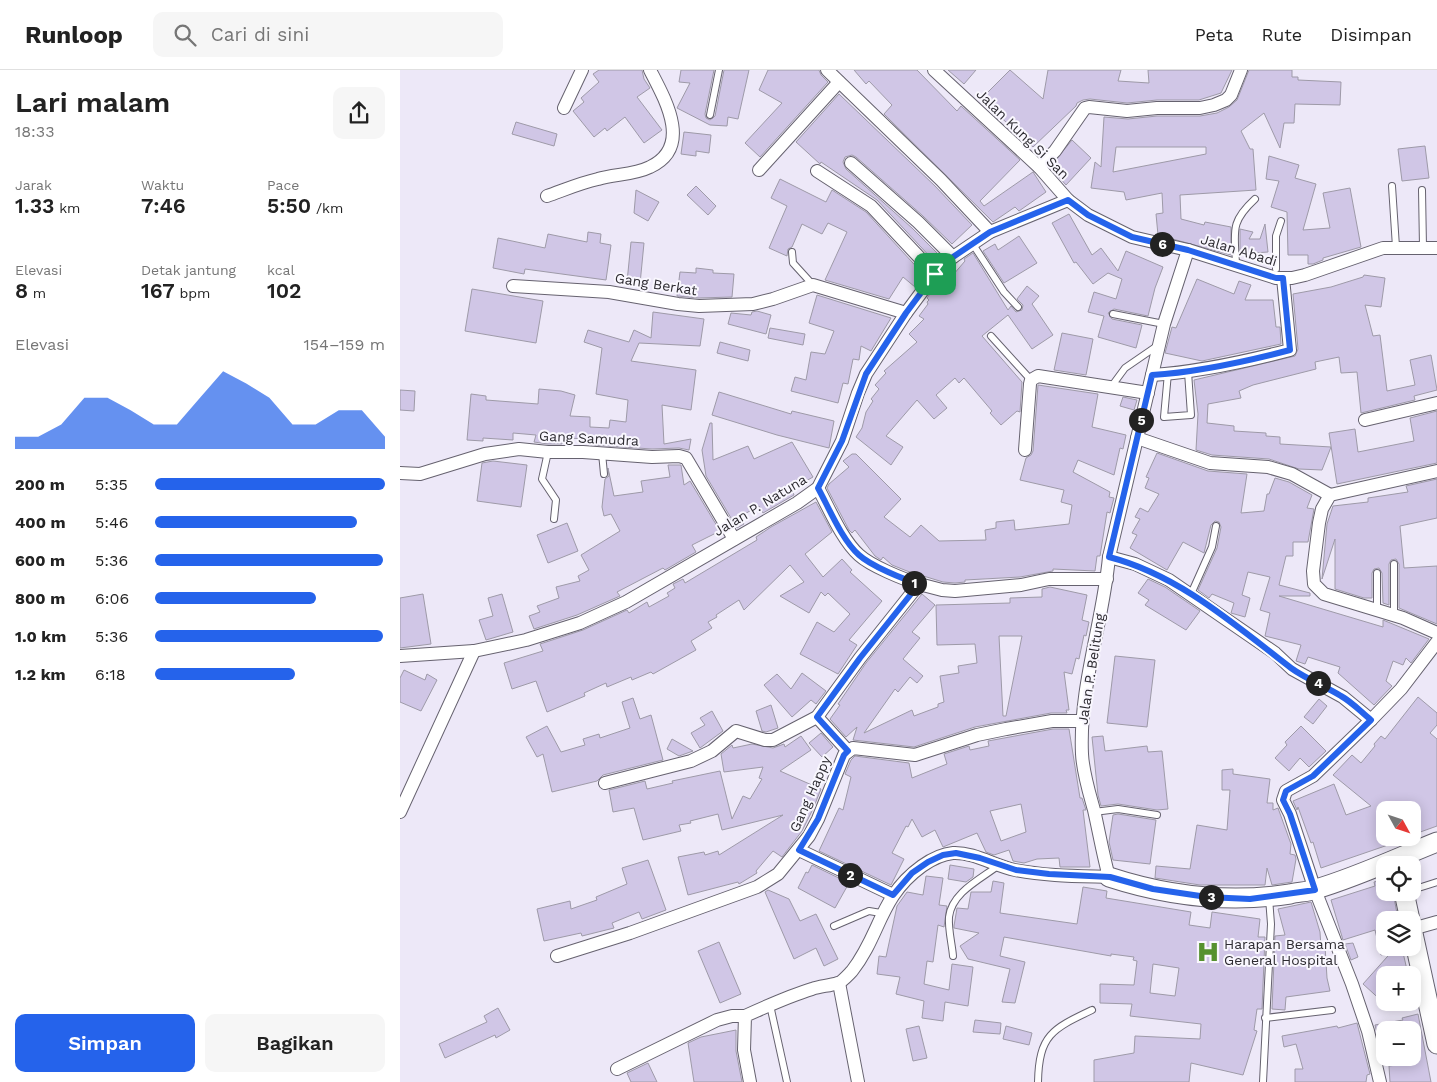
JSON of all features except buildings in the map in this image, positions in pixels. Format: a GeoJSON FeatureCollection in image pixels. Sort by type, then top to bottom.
{"type":"FeatureCollection","features":[{"type":"Feature","properties":{"kind":"street"},"geometry":{"type":"LineString","coordinates":[[564,108],[582,70]]}},
{"type":"Feature","properties":{"kind":"street"},"geometry":{"type":"LineString","coordinates":[[547,196],[598,179],[642,170],[651,167],[661,159],[672,140],[674,130],[665,101],[650,70]]}},
{"type":"Feature","properties":{"kind":"street"},"geometry":{"type":"LineString","coordinates":[[827,70],[941,180],[990,232]]}},
{"type":"Feature","properties":{"kind":"street","name":"Jalan Kung Si San"},"geometry":{"type":"LineString","coordinates":[[934,70],[1039,167],[1068,200]]}},
{"type":"Feature","properties":{"kind":"street"},"geometry":{"type":"LineString","coordinates":[[1039,167],[1054,151],[1086,108],[1127,111],[1157,108],[1200,108],[1214,105],[1226,100],[1231,95],[1241,70]]}},
{"type":"Feature","properties":{"kind":"street"},"geometry":{"type":"LineString","coordinates":[[760,170],[839,82]]}},
{"type":"Feature","properties":{"kind":"street"},"geometry":{"type":"LineString","coordinates":[[851,163],[918,222],[953,257]]}},
{"type":"Feature","properties":{"kind":"street"},"geometry":{"type":"LineString","coordinates":[[817,171],[871,206],[935,274]]}},
{"type":"Feature","properties":{"kind":"street","name":"Jalan P. Natuna"},"geometry":{"type":"LineString","coordinates":[[400,656],[474,651],[526,640],[580,623],[626,602],[797,503],[818,488],[842,441],[866,374],[906,313],[935,274],[953,257],[990,232],[1068,200]]}},
{"type":"Feature","properties":{"kind":"street","name":"Jalan Abadi"},"geometry":{"type":"LineString","coordinates":[[1068,200],[1088,215],[1132,237],[1292,278],[1383,248],[1437,248]]}},
{"type":"Feature","properties":{"kind":"street","name":"Jalan P. Belitung"},"geometry":{"type":"LineString","coordinates":[[1110,877],[1082,756],[1082,721],[1091,651],[1107,579],[1116,559],[1137,438],[1148,393],[1159,374],[1158,346],[1188,250]]}},
{"type":"Feature","properties":{"kind":"street"},"geometry":{"type":"LineString","coordinates":[[1159,374],[1188,372],[1290,350],[1278,275]]}},
{"type":"Feature","properties":{"kind":"street"},"geometry":{"type":"LineString","coordinates":[[813,284],[906,313]]}},
{"type":"Feature","properties":{"kind":"street","name":"Gang Berkat"},"geometry":{"type":"LineString","coordinates":[[513,286],[609,292],[699,306],[753,304],[781,297],[813,284]]}},
{"type":"Feature","properties":{"kind":"street"},"geometry":{"type":"LineString","coordinates":[[1025,450],[1031,380],[1038,376],[1148,393]]}},
{"type":"Feature","properties":{"kind":"street"},"geometry":{"type":"LineString","coordinates":[[1365,420],[1437,402]]}},
{"type":"Feature","properties":{"kind":"street"},"geometry":{"type":"LineString","coordinates":[[1137,438],[1210,463],[1268,467],[1292,474],[1330,495],[1437,471]]}},
{"type":"Feature","properties":{"kind":"street","name":"Gang Samudra"},"geometry":{"type":"LineString","coordinates":[[400,473],[420,474],[496,451],[519,448],[548,452],[602,453],[652,457],[679,456],[686,458],[734,539]]}},
{"type":"Feature","properties":{"kind":"street"},"geometry":{"type":"LineString","coordinates":[[818,488],[849,543],[859,555],[875,565],[919,584],[955,591],[1021,585],[1049,580],[1107,579]]}},
{"type":"Feature","properties":{"kind":"street"},"geometry":{"type":"LineString","coordinates":[[1330,495],[1322,509],[1319,523],[1313,571],[1314,584],[1324,594],[1394,615],[1436,632],[1401,689],[1313,776],[1286,791],[1283,800],[1290,814],[1315,890],[1352,984],[1368,1031],[1380,1082]]}},
{"type":"Feature","properties":{"kind":"street"},"geometry":{"type":"LineString","coordinates":[[1116,559],[1153,571],[1191,594],[1275,654],[1292,669],[1343,697],[1371,720]]}},
{"type":"Feature","properties":{"kind":"street"},"geometry":{"type":"LineString","coordinates":[[604,783],[691,761],[712,751],[736,731],[764,740],[773,740],[817,717],[860,658],[919,584]]}},
{"type":"Feature","properties":{"kind":"street"},"geometry":{"type":"LineString","coordinates":[[400,812],[474,651]]}},
{"type":"Feature","properties":{"kind":"street"},"geometry":{"type":"LineString","coordinates":[[817,717],[848,751]]}},
{"type":"Feature","properties":{"kind":"street","name":"Gang Happy"},"geometry":{"type":"LineString","coordinates":[[557,956],[630,933],[756,887],[778,874],[799,850],[818,819],[844,755],[848,751],[859,748],[915,755],[977,735],[1006,729],[1052,721],[1082,721]]}},
{"type":"Feature","properties":{"kind":"street"},"geometry":{"type":"LineString","coordinates":[[1408,856],[1437,842]]}},
{"type":"Feature","properties":{"kind":"street"},"geometry":{"type":"LineString","coordinates":[[799,850],[893,895]]}},
{"type":"Feature","properties":{"kind":"street"},"geometry":{"type":"LineString","coordinates":[[617,1068],[717,1020],[732,1016],[745,1016],[809,989],[840,983],[859,960],[893,895],[912,873],[943,855],[956,853],[980,858],[1016,870],[1049,874],[1110,877],[1153,889],[1207,897],[1250,899],[1315,890],[1376,869]]}},
{"type":"Feature","properties":{"kind":"street"},"geometry":{"type":"LineString","coordinates":[[1421,926],[1437,922]]}},
{"type":"Feature","properties":{"kind":"street"},"geometry":{"type":"LineString","coordinates":[[1418,956],[1437,1044]]}},
{"type":"Feature","properties":{"kind":"street"},"geometry":{"type":"LineString","coordinates":[[840,983],[858,1082]]}},
{"type":"Feature","properties":{"kind":"street"},"geometry":{"type":"LineString","coordinates":[[745,1016],[744,1050],[750,1082]]}},
{"type":"Feature","properties":{"kind":"lane"},"geometry":{"type":"LineString","coordinates":[[710,116],[719,70]]}},
{"type":"Feature","properties":{"kind":"lane"},"geometry":{"type":"LineString","coordinates":[[1392,186],[1396,247]]}},
{"type":"Feature","properties":{"kind":"lane"},"geometry":{"type":"LineString","coordinates":[[1422,190],[1423,247]]}},
{"type":"Feature","properties":{"kind":"lane"},"geometry":{"type":"LineString","coordinates":[[1236,265],[1236,220],[1242,210],[1255,199]]}},
{"type":"Feature","properties":{"kind":"lane"},"geometry":{"type":"LineString","coordinates":[[1278,275],[1276,236],[1281,221]]}},
{"type":"Feature","properties":{"kind":"lane"},"geometry":{"type":"LineString","coordinates":[[972,243],[1004,292],[1018,307]]}},
{"type":"Feature","properties":{"kind":"lane"},"geometry":{"type":"LineString","coordinates":[[792,252],[793,263],[813,284]]}},
{"type":"Feature","properties":{"kind":"lane"},"geometry":{"type":"LineString","coordinates":[[1113,314],[1164,324]]}},
{"type":"Feature","properties":{"kind":"lane"},"geometry":{"type":"LineString","coordinates":[[991,336],[1031,380]]}},
{"type":"Feature","properties":{"kind":"lane"},"geometry":{"type":"LineString","coordinates":[[1111,387],[1125,368],[1158,346]]}},
{"type":"Feature","properties":{"kind":"lane"},"geometry":{"type":"LineString","coordinates":[[1159,374],[1164,417],[1191,415],[1188,372]]}},
{"type":"Feature","properties":{"kind":"lane"},"geometry":{"type":"LineString","coordinates":[[548,452],[542,479],[545,487],[554,495],[556,500],[554,519]]}},
{"type":"Feature","properties":{"kind":"lane"},"geometry":{"type":"LineString","coordinates":[[602,453],[604,474]]}},
{"type":"Feature","properties":{"kind":"lane"},"geometry":{"type":"LineString","coordinates":[[1191,594],[1212,547],[1216,526]]}},
{"type":"Feature","properties":{"kind":"lane"},"geometry":{"type":"LineString","coordinates":[[1394,564],[1394,615]]}},
{"type":"Feature","properties":{"kind":"lane"},"geometry":{"type":"LineString","coordinates":[[1377,573],[1377,611]]}},
{"type":"Feature","properties":{"kind":"lane"},"geometry":{"type":"LineString","coordinates":[[1094,812],[1118,809],[1157,815]]}},
{"type":"Feature","properties":{"kind":"lane"},"geometry":{"type":"LineString","coordinates":[[954,956],[949,917],[954,904],[970,886],[999,865]]}},
{"type":"Feature","properties":{"kind":"lane"},"geometry":{"type":"LineString","coordinates":[[1421,887],[1437,882]]}},
{"type":"Feature","properties":{"kind":"lane"},"geometry":{"type":"LineString","coordinates":[[1262,1082],[1270,924],[1269,897]]}},
{"type":"Feature","properties":{"kind":"lane"},"geometry":{"type":"LineString","coordinates":[[834,926],[869,911],[882,914]]}},
{"type":"Feature","properties":{"kind":"lane"},"geometry":{"type":"LineString","coordinates":[[770,1005],[787,1082]]}},
{"type":"Feature","properties":{"kind":"lane"},"geometry":{"type":"LineString","coordinates":[[1038,1082],[1038,1060],[1051,1035],[1062,1025],[1092,1010]]}},
{"type":"Feature","properties":{"kind":"lane"},"geometry":{"type":"LineString","coordinates":[[1265,1018],[1332,1010]]}},
{"type":"Feature","properties":{"kind":"place","name":"Harapan Bersama General Hospital"},"geometry":{"type":"Point","coordinates":[1208,952]}},
{"type":"Feature","properties":{"kind":"route"},"geometry":{"type":"LineString","coordinates":[[1068,200],[1107,226],[1132,237],[1188,250],[1276,278],[1283,278],[1290,350],[1201,370],[1152,375],[1122,509],[1109,557],[1135,564],[1169,580],[1206,604],[1275,654],[1292,669],[1343,697],[1371,720],[1313,776],[1286,791],[1283,800],[1305,854],[1315,890],[1250,899],[1207,897],[1153,889],[1110,877],[1049,874],[1016,870],[980,858],[956,853],[943,855],[928,862],[912,873],[893,895],[799,850],[818,819],[844,755],[848,751],[817,717],[826,708],[860,658],[919,584],[875,565],[859,555],[849,543],[818,488],[842,441],[866,374],[906,313],[935,274],[953,257],[990,232],[1027,215],[1068,200]]}}]}
